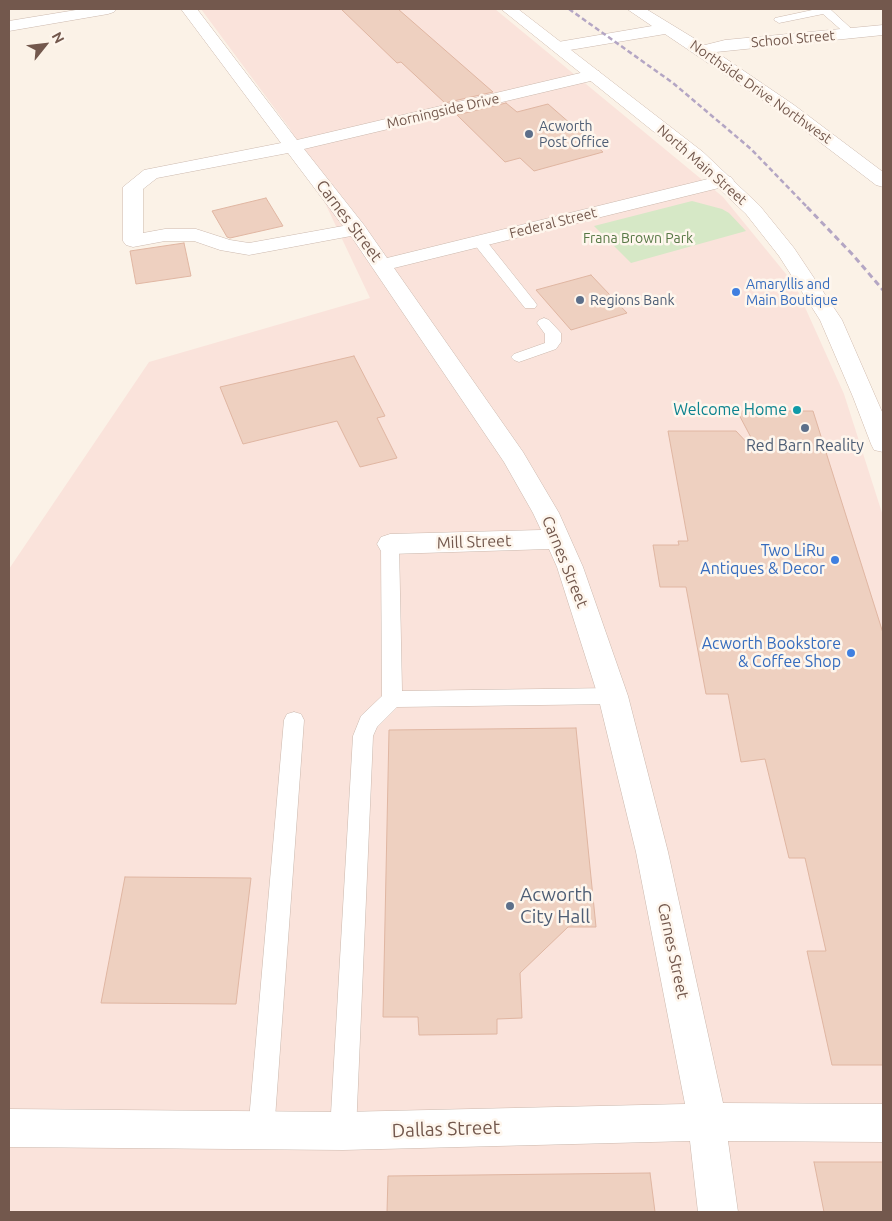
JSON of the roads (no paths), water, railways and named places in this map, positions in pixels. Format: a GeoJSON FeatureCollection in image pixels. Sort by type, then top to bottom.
{"type":"FeatureCollection","features":[{"type":"Feature","properties":{"kind":"street"},"geometry":{"type":"LineString","coordinates":[[9,26],[108,9]]}},
{"type":"Feature","properties":{"kind":"street","name":"Carnes Street"},"geometry":{"type":"LineString","coordinates":[[190,9],[383,265],[531,484],[570,567],[613,696],[652,852],[696,1055],[718,1212]]}},
{"type":"Feature","properties":{"kind":"street","name":"North Main Street"},"geometry":{"type":"LineString","coordinates":[[509,9],[696,156],[724,181],[777,239],[814,292],[839,336],[883,444]]}},
{"type":"Feature","properties":{"kind":"street","name":"Northside Drive Northwest"},"geometry":{"type":"LineString","coordinates":[[635,9],[702,50],[814,127],[883,181]]}},
{"type":"Feature","properties":{"kind":"street"},"geometry":{"type":"LineString","coordinates":[[558,46],[667,29]]}},
{"type":"Feature","properties":{"kind":"street","name":"School Street"},"geometry":{"type":"LineString","coordinates":[[702,50],[725,45],[883,30]]}},
{"type":"Feature","properties":{"kind":"street","name":"Morningside Drive"},"geometry":{"type":"LineString","coordinates":[[356,229],[249,248],[227,246],[196,235],[165,236],[133,241],[133,187],[151,174],[292,146],[594,75]]}},
{"type":"Feature","properties":{"kind":"street","name":"Federal Street"},"geometry":{"type":"LineString","coordinates":[[383,265],[724,181]]}},
{"type":"Feature","properties":{"kind":"street","name":"Mill Street"},"geometry":{"type":"LineString","coordinates":[[390,544],[557,539]]}},
{"type":"Feature","properties":{"kind":"street","name":"Dallas Street"},"geometry":{"type":"LineString","coordinates":[[9,1128],[342,1132],[706,1122],[883,1123]]}},
{"type":"Feature","properties":{"kind":"lane"},"geometry":{"type":"LineString","coordinates":[[779,20],[825,10],[851,34]]}},
{"type":"Feature","properties":{"kind":"lane"},"geometry":{"type":"LineString","coordinates":[[479,241],[530,305]]}},
{"type":"Feature","properties":{"kind":"lane"},"geometry":{"type":"LineString","coordinates":[[519,357],[551,346],[553,333],[544,323]]}},
{"type":"Feature","properties":{"kind":"lane"},"geometry":{"type":"LineString","coordinates":[[390,544],[392,699]]}},
{"type":"Feature","properties":{"kind":"lane"},"geometry":{"type":"LineString","coordinates":[[342,1132],[363,736],[368,722],[392,699],[613,696]]}},
{"type":"Feature","properties":{"kind":"lane"},"geometry":{"type":"LineString","coordinates":[[261,1132],[294,720]]}},
{"type":"Feature","properties":{"kind":"railway"},"geometry":{"type":"LineString","coordinates":[[569,9],[673,83],[751,149],[808,208]]}},
{"type":"Feature","properties":{"kind":"railway"},"geometry":{"type":"LineString","coordinates":[[807,207],[853,255],[883,290]]}},
{"type":"Feature","properties":{"kind":"place","name":"Acworth Post Office"},"geometry":{"type":"Point","coordinates":[529,134]}},
{"type":"Feature","properties":{"kind":"place","name":"Amaryllis and Main Boutique"},"geometry":{"type":"Point","coordinates":[736,292]}},
{"type":"Feature","properties":{"kind":"place","name":"Regions Bank"},"geometry":{"type":"Point","coordinates":[580,300]}},
{"type":"Feature","properties":{"kind":"place","name":"Welcome Home"},"geometry":{"type":"Point","coordinates":[797,410]}},
{"type":"Feature","properties":{"kind":"place","name":"Red Barn Reality"},"geometry":{"type":"Point","coordinates":[805,428]}},
{"type":"Feature","properties":{"kind":"place","name":"Two LiRu Antiques & Decor"},"geometry":{"type":"Point","coordinates":[835,560]}},
{"type":"Feature","properties":{"kind":"place","name":"Acworth Bookstore & Coffee Shop"},"geometry":{"type":"Point","coordinates":[851,653]}},
{"type":"Feature","properties":{"kind":"place","name":"Acworth City Hall"},"geometry":{"type":"Point","coordinates":[510,906]}},
{"type":"Feature","properties":{"kind":"park label","name":"Frana Brown Park"},"geometry":{"type":"Point","coordinates":[638,238]}}]}
